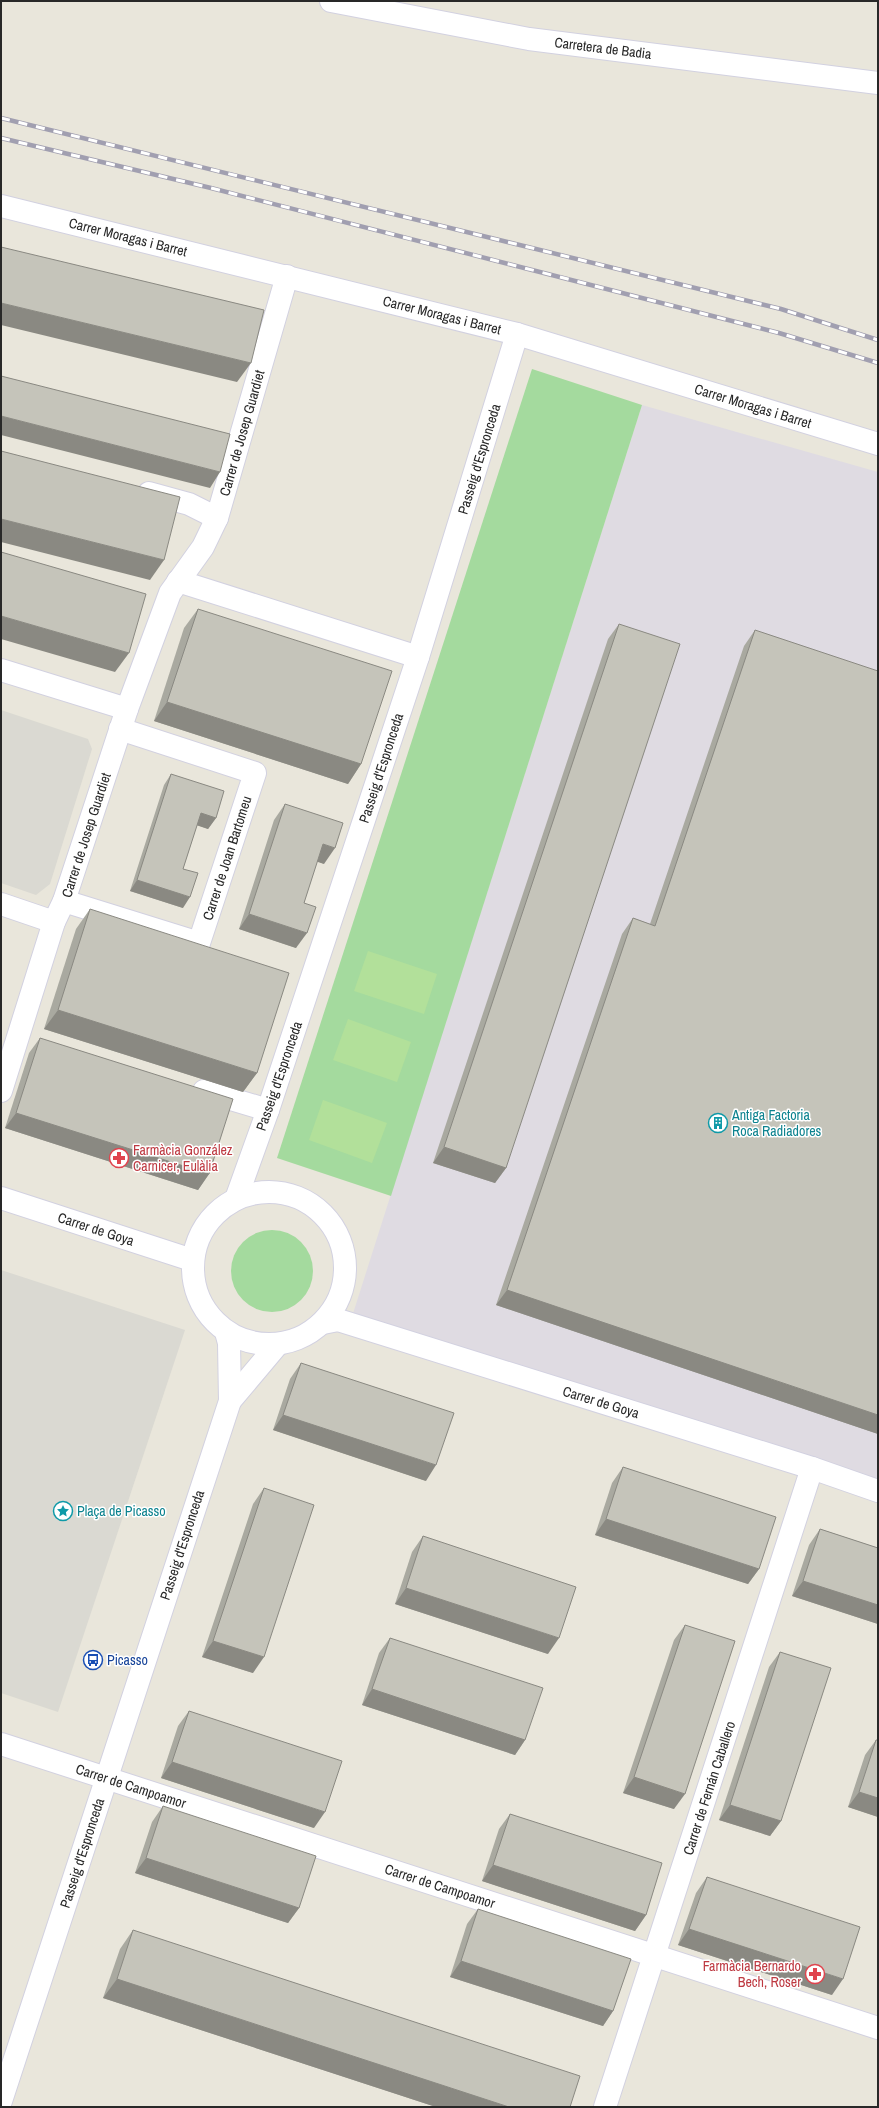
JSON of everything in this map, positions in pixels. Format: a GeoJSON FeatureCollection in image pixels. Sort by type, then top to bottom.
{"type":"FeatureCollection","features":[{"type":"Feature","properties":{"kind":"street","name":"Carretera de Badia"},"geometry":{"type":"LineString","coordinates":[[331,1],[529,39],[878,83]]}},
{"type":"Feature","properties":{"kind":"street","name":"Carrer Moragas i Barret"},"geometry":{"type":"LineString","coordinates":[[1,206],[517,334],[878,444]]}},
{"type":"Feature","properties":{"kind":"street","name":"Carrer de Josep Guardiet"},"geometry":{"type":"LineString","coordinates":[[1,1091],[27,1036],[54,922],[64,901],[124,719],[170,593],[203,547],[217,518],[287,276]]}},
{"type":"Feature","properties":{"kind":"street","name":"Passeig d'Espronceda"},"geometry":{"type":"LineString","coordinates":[[236,1199],[268,1110],[418,657],[517,334]]}},
{"type":"Feature","properties":{"kind":"street"},"geometry":{"type":"LineString","coordinates":[[132,489],[189,504],[217,518]]}},
{"type":"Feature","properties":{"kind":"street"},"geometry":{"type":"LineString","coordinates":[[178,581],[418,657]]}},
{"type":"Feature","properties":{"kind":"street"},"geometry":{"type":"LineString","coordinates":[[1,670],[124,719]]}},
{"type":"Feature","properties":{"kind":"street","name":"Carrer de Joan Bartomeu"},"geometry":{"type":"LineString","coordinates":[[64,901],[199,943],[255,773],[124,719]]}},
{"type":"Feature","properties":{"kind":"street"},"geometry":{"type":"LineString","coordinates":[[1,904],[54,922]]}},
{"type":"Feature","properties":{"kind":"street"},"geometry":{"type":"LineString","coordinates":[[185,1085],[268,1110]]}},
{"type":"Feature","properties":{"kind":"street"},"geometry":{"type":"LineString","coordinates":[[226,1332],[251,1343],[278,1344],[304,1336],[323,1323],[338,1301],[346,1275],[343,1248],[336,1231],[320,1210],[296,1196],[270,1191],[254,1192],[236,1199],[213,1216],[199,1238],[192,1260],[197,1294],[204,1308],[226,1332],[230,1343],[230,1401]]}},
{"type":"Feature","properties":{"kind":"street","name":"Carrer de Goya"},"geometry":{"type":"LineString","coordinates":[[1,1198],[192,1260]]}},
{"type":"Feature","properties":{"kind":"street","name":"Carrer de Goya"},"geometry":{"type":"LineString","coordinates":[[323,1323],[338,1320],[812,1468],[878,1491]]}},
{"type":"Feature","properties":{"kind":"street"},"geometry":{"type":"LineString","coordinates":[[230,1401],[278,1344]]}},
{"type":"Feature","properties":{"kind":"street","name":"Passeig d'Espronceda"},"geometry":{"type":"LineString","coordinates":[[1,2101],[230,1401]]}},
{"type":"Feature","properties":{"kind":"street","name":"Carrer de Fernán Caballero"},"geometry":{"type":"LineString","coordinates":[[605,2107],[812,1468]]}},
{"type":"Feature","properties":{"kind":"street","name":"Carrer de Campoamor"},"geometry":{"type":"LineString","coordinates":[[1,1744],[878,2028]]}},
{"type":"Feature","properties":{"kind":"shaded area"},"geometry":{"type":"Polygon","coordinates":[[[642,405],[878,472],[878,1491],[350,1323],[642,405]]]}},
{"type":"Feature","properties":{"kind":"shaded area"},"geometry":{"type":"Polygon","coordinates":[[[1,710],[88,739],[92,749],[50,884],[36,895],[1,883],[1,710]]]}},
{"type":"Feature","properties":{"kind":"shaded area","name":"Plaça de Picasso"},"geometry":{"type":"Polygon","coordinates":[[[1,1270],[185,1330],[58,1712],[1,1693],[1,1270]]]}},
{"type":"Feature","properties":{"kind":"green space"},"geometry":{"type":"Polygon","coordinates":[[[532,369],[642,405],[391,1196],[277,1158],[532,369]]]}},
{"type":"Feature","properties":{"kind":"green space"},"geometry":{"type":"Polygon","coordinates":[[[368,951],[437,974],[424,1014],[354,991],[368,951]]]}},
{"type":"Feature","properties":{"kind":"green space"},"geometry":{"type":"Polygon","coordinates":[[[348,1019],[411,1042],[397,1082],[333,1060],[348,1019]]]}},
{"type":"Feature","properties":{"kind":"green space"},"geometry":{"type":"Polygon","coordinates":[[[323,1100],[387,1123],[372,1163],[309,1140],[323,1100]]]}},
{"type":"Feature","properties":{"kind":"green space"},"geometry":{"type":"Polygon","coordinates":[[[272,1230],[288,1233],[301,1242],[310,1255],[313,1271],[310,1287],[301,1300],[288,1309],[272,1312],[256,1309],[243,1300],[234,1287],[231,1271],[234,1255],[243,1242],[256,1233],[272,1230]]]}},
{"type":"Feature","properties":{"kind":"building"},"geometry":{"type":"Polygon","coordinates":[[[1,247],[264,310],[251,363],[1,303],[1,247]]]}},
{"type":"Feature","properties":{"kind":"building"},"geometry":{"type":"Polygon","coordinates":[[[1,376],[230,434],[220,472],[1,416],[1,376]]]}},
{"type":"Feature","properties":{"kind":"building"},"geometry":{"type":"Polygon","coordinates":[[[1,451],[180,497],[164,560],[1,519],[1,451]]]}},
{"type":"Feature","properties":{"kind":"building"},"geometry":{"type":"Polygon","coordinates":[[[1,552],[146,594],[129,653],[1,616],[1,552]]]}},
{"type":"Feature","properties":{"kind":"building"},"geometry":{"type":"Polygon","coordinates":[[[198,609],[392,671],[361,764],[167,702],[198,609]]]}},
{"type":"Feature","properties":{"kind":"building"},"geometry":{"type":"Polygon","coordinates":[[[619,624],[680,644],[506,1168],[444,1147],[619,624]]]}},
{"type":"Feature","properties":{"kind":"building","name":"Antiga Factoria Roca Radiadores"},"geometry":{"type":"Polygon","coordinates":[[[755,630],[878,671],[878,1415],[507,1290],[633,918],[655,926],[755,630]]]}},
{"type":"Feature","properties":{"kind":"building"},"geometry":{"type":"Polygon","coordinates":[[[171,774],[224,791],[216,818],[201,813],[183,869],[198,873],[190,897],[137,880],[171,774]]]}},
{"type":"Feature","properties":{"kind":"building"},"geometry":{"type":"Polygon","coordinates":[[[285,804],[343,823],[335,848],[323,844],[304,903],[316,907],[307,933],[249,914],[285,804]]]}},
{"type":"Feature","properties":{"kind":"building"},"geometry":{"type":"Polygon","coordinates":[[[90,909],[289,973],[257,1073],[58,1010],[90,909]]]}},
{"type":"Feature","properties":{"kind":"building"},"geometry":{"type":"Polygon","coordinates":[[[40,1038],[233,1099],[209,1174],[16,1113],[40,1038]]]}},
{"type":"Feature","properties":{"kind":"building"},"geometry":{"type":"Polygon","coordinates":[[[301,1363],[454,1413],[436,1465],[283,1415],[301,1363]]]}},
{"type":"Feature","properties":{"kind":"building"},"geometry":{"type":"Polygon","coordinates":[[[623,1467],[776,1517],[759,1569],[606,1519],[623,1467]]]}},
{"type":"Feature","properties":{"kind":"building"},"geometry":{"type":"Polygon","coordinates":[[[264,1488],[314,1505],[264,1657],[213,1641],[264,1488]]]}},
{"type":"Feature","properties":{"kind":"building"},"geometry":{"type":"Polygon","coordinates":[[[820,1529],[878,1548],[878,1605],[803,1581],[820,1529]]]}},
{"type":"Feature","properties":{"kind":"building"},"geometry":{"type":"Polygon","coordinates":[[[423,1536],[576,1587],[559,1638],[406,1588],[423,1536]]]}},
{"type":"Feature","properties":{"kind":"building"},"geometry":{"type":"Polygon","coordinates":[[[685,1625],[735,1641],[685,1794],[634,1777],[685,1625]]]}},
{"type":"Feature","properties":{"kind":"building"},"geometry":{"type":"Polygon","coordinates":[[[390,1638],[543,1688],[525,1740],[372,1689],[390,1638]]]}},
{"type":"Feature","properties":{"kind":"building"},"geometry":{"type":"Polygon","coordinates":[[[780,1652],[831,1668],[781,1821],[730,1805],[780,1652]]]}},
{"type":"Feature","properties":{"kind":"building"},"geometry":{"type":"Polygon","coordinates":[[[189,1711],[342,1761],[325,1812],[172,1762],[189,1711]]]}},
{"type":"Feature","properties":{"kind":"building"},"geometry":{"type":"Polygon","coordinates":[[[876,1740],[878,1740],[878,1798],[859,1792],[876,1740]]]}},
{"type":"Feature","properties":{"kind":"building"},"geometry":{"type":"Polygon","coordinates":[[[163,1806],[316,1856],[299,1908],[146,1858],[163,1806]]]}},
{"type":"Feature","properties":{"kind":"building"},"geometry":{"type":"Polygon","coordinates":[[[510,1814],[662,1863],[646,1915],[493,1865],[510,1814]]]}},
{"type":"Feature","properties":{"kind":"building"},"geometry":{"type":"Polygon","coordinates":[[[707,1877],[860,1927],[843,1979],[689,1929],[707,1877]]]}},
{"type":"Feature","properties":{"kind":"building"},"geometry":{"type":"Polygon","coordinates":[[[478,1909],[631,1959],[613,2011],[461,1961],[478,1909]]]}},
{"type":"Feature","properties":{"kind":"building"},"geometry":{"type":"Polygon","coordinates":[[[133,1930],[580,2076],[570,2107],[509,2107],[117,1979],[133,1930]]]}},
{"type":"Feature","properties":{"kind":"railway"},"geometry":{"type":"LineString","coordinates":[[1,118],[781,309],[878,340]]}},
{"type":"Feature","properties":{"kind":"railway"},"geometry":{"type":"LineString","coordinates":[[1,138],[211,188],[779,333],[878,363]]}},
{"type":"Feature","properties":{"kind":"place","name":"Antiga Factoria Roca Radiadores"},"geometry":{"type":"Point","coordinates":[718,1123]}},
{"type":"Feature","properties":{"kind":"place","name":"Farmàcia González Carnicer, Eulàlia"},"geometry":{"type":"Point","coordinates":[119,1158]}},
{"type":"Feature","properties":{"kind":"place","name":"Plaça de Picasso"},"geometry":{"type":"Point","coordinates":[63,1511]}},
{"type":"Feature","properties":{"kind":"place","name":"Picasso"},"geometry":{"type":"Point","coordinates":[93,1660]}},
{"type":"Feature","properties":{"kind":"place","name":"Farmàcia Bernardo Bech, Roser"},"geometry":{"type":"Point","coordinates":[815,1974]}}]}
